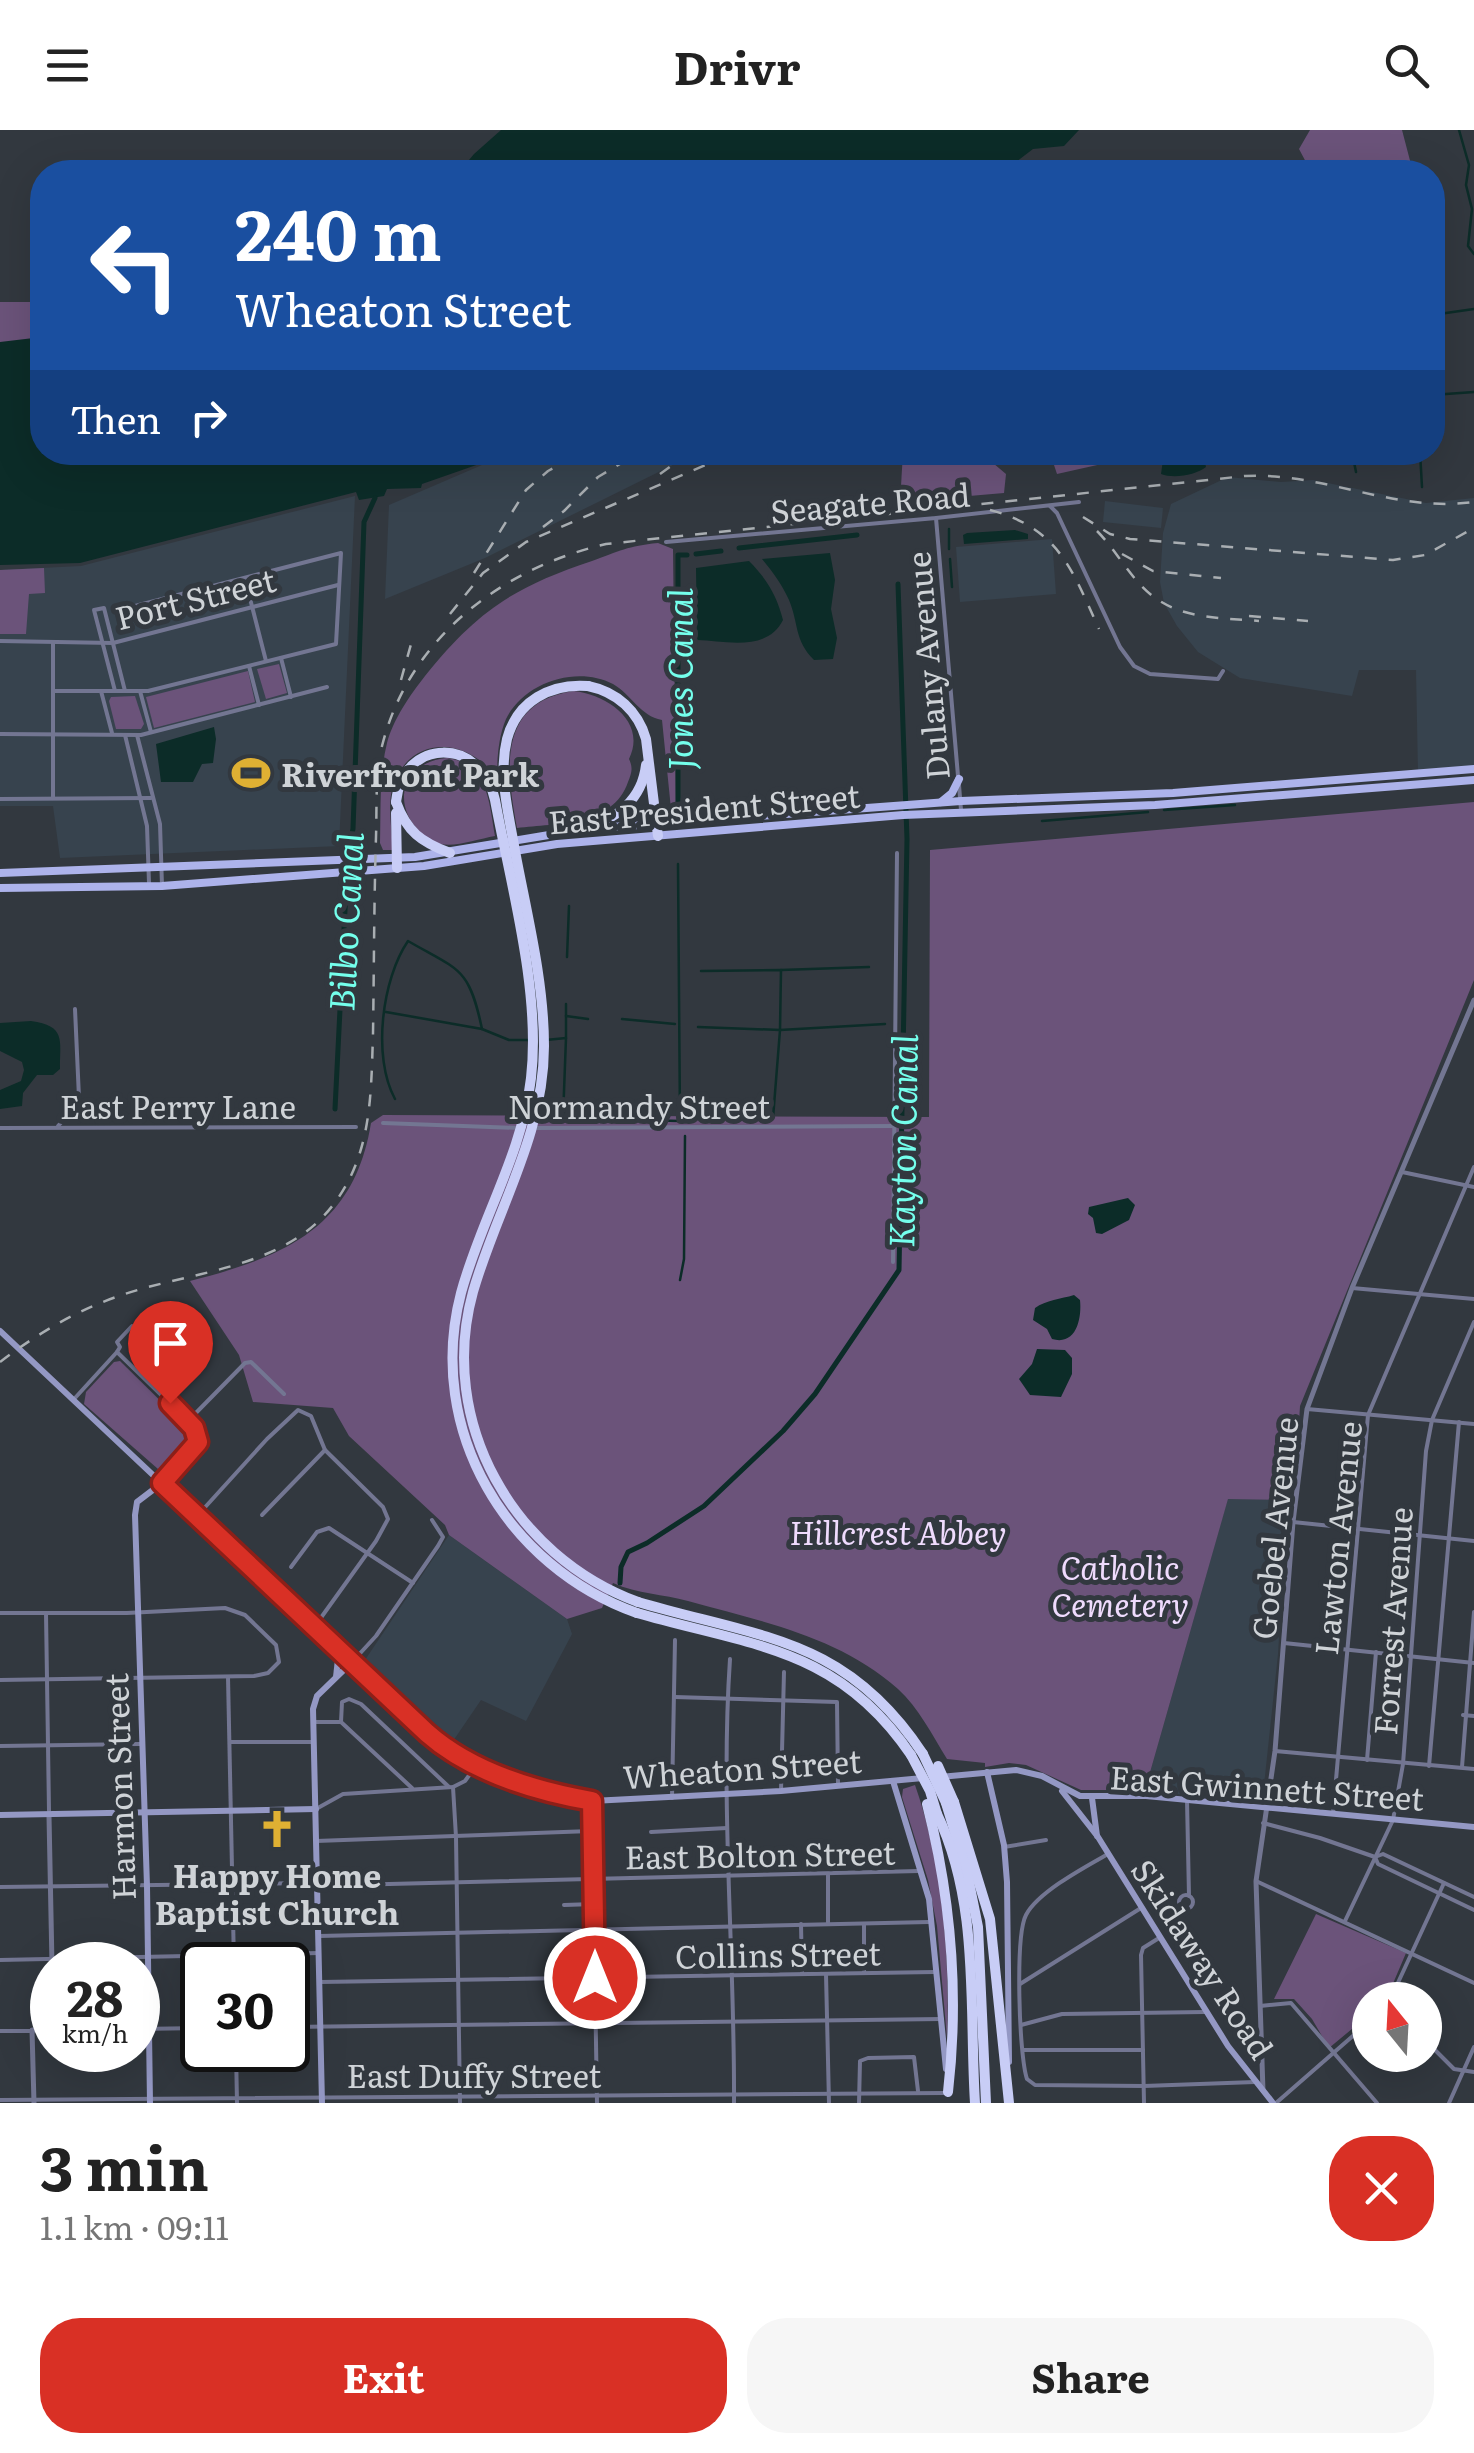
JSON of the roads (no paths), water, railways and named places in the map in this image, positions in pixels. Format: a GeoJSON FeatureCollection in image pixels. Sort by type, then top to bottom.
{"type":"FeatureCollection","features":[{"type":"Feature","properties":{"kind":"highway"},"geometry":{"type":"LineString","coordinates":[[657,830],[646,739],[637,718],[625,704],[588,686],[558,688],[532,700],[514,721],[506,747],[504,786],[540,992],[544,1065],[526,1155],[473,1292],[466,1328],[465,1383],[471,1420],[482,1455],[519,1518],[574,1569],[637,1608],[781,1639],[814,1653],[861,1682],[903,1717],[927,1754],[950,1802],[982,1884],[990,1920],[1010,2103]]}},
{"type":"Feature","properties":{"kind":"highway"},"geometry":{"type":"LineString","coordinates":[[586,829],[612,818],[634,799],[646,771],[646,739]]}},
{"type":"Feature","properties":{"kind":"highway"},"geometry":{"type":"LineString","coordinates":[[397,862],[396,802],[406,773],[431,754],[462,756],[478,765],[488,776],[495,800],[532,1012],[532,1064],[524,1117],[458,1308],[454,1384],[466,1441],[499,1510],[537,1554],[583,1588],[793,1655],[854,1691],[892,1728],[930,1791],[956,1875],[969,1946],[975,2103]]}},
{"type":"Feature","properties":{"kind":"highway"},"geometry":{"type":"LineString","coordinates":[[396,802],[410,832],[450,853]]}},
{"type":"Feature","properties":{"kind":"highway"},"geometry":{"type":"LineString","coordinates":[[909,1755],[927,1804],[949,1919],[954,2020],[949,2098]]}},
{"type":"Feature","properties":{"kind":"highway"},"geometry":{"type":"LineString","coordinates":[[950,1802],[980,1945],[986,2103]]}},
{"type":"Feature","properties":{"kind":"main road","name":"East President Street"},"geometry":{"type":"LineString","coordinates":[[0,873],[359,858],[445,864],[657,830],[1474,768]]}},
{"type":"Feature","properties":{"kind":"main road"},"geometry":{"type":"LineString","coordinates":[[941,802],[952,793],[958,780]]}},
{"type":"Feature","properties":{"kind":"main road","name":"East President Street"},"geometry":{"type":"LineString","coordinates":[[906,810],[941,802],[1038,810],[1154,806],[1474,780]]}},
{"type":"Feature","properties":{"kind":"main road"},"geometry":{"type":"LineString","coordinates":[[1038,810],[1073,805],[1080,798]]}},
{"type":"Feature","properties":{"kind":"main road","name":"East President Street"},"geometry":{"type":"LineString","coordinates":[[0,888],[162,886],[338,872],[586,829],[657,830]]}},
{"type":"Feature","properties":{"kind":"main road","name":"Wheaton Street"},"geometry":{"type":"LineString","coordinates":[[0,1332],[440,1745],[476,1766],[548,1791],[592,1801],[781,1791],[988,1772],[1030,1772],[1058,1786]]}},
{"type":"Feature","properties":{"kind":"main road","name":"Harmon Street"},"geometry":{"type":"LineString","coordinates":[[148,1942],[137,1502],[162,1483]]}},
{"type":"Feature","properties":{"kind":"main road"},"geometry":{"type":"LineString","coordinates":[[336,1678],[338,1649]]}},
{"type":"Feature","properties":{"kind":"main road"},"geometry":{"type":"LineString","coordinates":[[322,2100],[313,1709],[317,1696],[352,1661]]}},
{"type":"Feature","properties":{"kind":"main road"},"geometry":{"type":"LineString","coordinates":[[988,1772],[1004,1847],[1009,1928],[1010,2103]]}},
{"type":"Feature","properties":{"kind":"main road"},"geometry":{"type":"LineString","coordinates":[[894,1781],[933,1922],[949,2098]]}},
{"type":"Feature","properties":{"kind":"main road","name":"East Gwinnett Street"},"geometry":{"type":"LineString","coordinates":[[1058,1786],[1092,1798],[1146,1796],[1474,1827]]}},
{"type":"Feature","properties":{"kind":"main road","name":"Skidaway Road"},"geometry":{"type":"LineString","coordinates":[[1058,1786],[1098,1837],[1206,2012],[1274,2103]]}},
{"type":"Feature","properties":{"kind":"main road"},"geometry":{"type":"LineString","coordinates":[[1086,1820],[1092,1798]]}},
{"type":"Feature","properties":{"kind":"main road","name":"Skidaway Road"},"geometry":{"type":"LineString","coordinates":[[1092,1798],[1098,1837]]}},
{"type":"Feature","properties":{"kind":"main road"},"geometry":{"type":"LineString","coordinates":[[0,1816],[316,1808]]}},
{"type":"Feature","properties":{"kind":"main road","name":"Harmon Street"},"geometry":{"type":"LineString","coordinates":[[150,2072],[150,2101]]}},
{"type":"Feature","properties":{"kind":"street","name":"Seagate Road"},"geometry":{"type":"LineString","coordinates":[[666,542],[1079,502]]}},
{"type":"Feature","properties":{"kind":"street"},"geometry":{"type":"LineString","coordinates":[[1050,506],[1057,513],[1120,647],[1134,666],[1150,674],[1218,679],[1223,671]]}},
{"type":"Feature","properties":{"kind":"street","name":"Dulany Avenue"},"geometry":{"type":"LineString","coordinates":[[936,518],[961,806]]}},
{"type":"Feature","properties":{"kind":"street"},"geometry":{"type":"LineString","coordinates":[[53,692],[140,691],[336,644],[341,553],[131,607]]}},
{"type":"Feature","properties":{"kind":"street"},"geometry":{"type":"LineString","coordinates":[[245,578],[266,661]]}},
{"type":"Feature","properties":{"kind":"street","name":"Port Street"},"geometry":{"type":"LineString","coordinates":[[0,641],[113,642],[340,584]]}},
{"type":"Feature","properties":{"kind":"street"},"geometry":{"type":"LineString","coordinates":[[115,691],[94,610],[104,608],[125,691]]}},
{"type":"Feature","properties":{"kind":"street"},"geometry":{"type":"LineString","coordinates":[[53,642],[53,798]]}},
{"type":"Feature","properties":{"kind":"street"},"geometry":{"type":"LineString","coordinates":[[281,658],[290,697]]}},
{"type":"Feature","properties":{"kind":"street"},"geometry":{"type":"LineString","coordinates":[[250,666],[259,705]]}},
{"type":"Feature","properties":{"kind":"street"},"geometry":{"type":"LineString","coordinates":[[0,734],[137,735],[327,688]]}},
{"type":"Feature","properties":{"kind":"street"},"geometry":{"type":"LineString","coordinates":[[101,691],[112,733]]}},
{"type":"Feature","properties":{"kind":"street"},"geometry":{"type":"LineString","coordinates":[[140,691],[150,732]]}},
{"type":"Feature","properties":{"kind":"street"},"geometry":{"type":"LineString","coordinates":[[125,735],[148,833],[150,886]]}},
{"type":"Feature","properties":{"kind":"street"},"geometry":{"type":"LineString","coordinates":[[137,735],[160,824],[162,886]]}},
{"type":"Feature","properties":{"kind":"street"},"geometry":{"type":"LineString","coordinates":[[0,799],[151,798]]}},
{"type":"Feature","properties":{"kind":"street"},"geometry":{"type":"LineString","coordinates":[[893,1262],[898,853]]}},
{"type":"Feature","properties":{"kind":"street","name":"Goebel Avenue"},"geometry":{"type":"LineString","coordinates":[[1264,2092],[1256,1881],[1275,1752],[1293,1522],[1307,1409],[1352,1288],[1474,1000]]}},
{"type":"Feature","properties":{"kind":"street"},"geometry":{"type":"LineString","coordinates":[[75,1009],[83,1126]]}},
{"type":"Feature","properties":{"kind":"street"},"geometry":{"type":"LineString","coordinates":[[56,1128],[68,1115],[80,1120]]}},
{"type":"Feature","properties":{"kind":"street","name":"Normandy Street"},"geometry":{"type":"LineString","coordinates":[[383,1123],[581,1129],[895,1126]]}},
{"type":"Feature","properties":{"kind":"street","name":"East Perry Lane"},"geometry":{"type":"LineString","coordinates":[[0,1128],[356,1127]]}},
{"type":"Feature","properties":{"kind":"street","name":"Lawton Avenue"},"geometry":{"type":"LineString","coordinates":[[1333,1815],[1368,1415],[1474,1166]]}},
{"type":"Feature","properties":{"kind":"street"},"geometry":{"type":"LineString","coordinates":[[1402,1172],[1474,1187]]}},
{"type":"Feature","properties":{"kind":"street"},"geometry":{"type":"LineString","coordinates":[[1352,1288],[1474,1299]]}},
{"type":"Feature","properties":{"kind":"street","name":"Forrest Avenue"},"geometry":{"type":"LineString","coordinates":[[1345,1922],[1394,1820],[1402,1764],[1426,1450],[1432,1420],[1474,1322]]}},
{"type":"Feature","properties":{"kind":"street"},"geometry":{"type":"LineString","coordinates":[[72,1402],[117,1352],[117,1342],[132,1326]]}},
{"type":"Feature","properties":{"kind":"street"},"geometry":{"type":"LineString","coordinates":[[117,1352],[194,1428],[198,1442],[162,1483]]}},
{"type":"Feature","properties":{"kind":"street"},"geometry":{"type":"LineString","coordinates":[[188,1421],[245,1362],[251,1362],[284,1394]]}},
{"type":"Feature","properties":{"kind":"street"},"geometry":{"type":"LineString","coordinates":[[1307,1409],[1474,1424]]}},
{"type":"Feature","properties":{"kind":"street"},"geometry":{"type":"LineString","coordinates":[[198,1516],[298,1410],[311,1416],[325,1450],[387,1513],[386,1525],[315,1626]]}},
{"type":"Feature","properties":{"kind":"street"},"geometry":{"type":"LineString","coordinates":[[1429,1766],[1459,1422]]}},
{"type":"Feature","properties":{"kind":"street"},"geometry":{"type":"LineString","coordinates":[[262,1515],[325,1450]]}},
{"type":"Feature","properties":{"kind":"street"},"geometry":{"type":"LineString","coordinates":[[352,1661],[376,1636],[443,1538],[432,1520]]}},
{"type":"Feature","properties":{"kind":"street"},"geometry":{"type":"LineString","coordinates":[[1293,1522],[1474,1541]]}},
{"type":"Feature","properties":{"kind":"street"},"geometry":{"type":"LineString","coordinates":[[291,1567],[316,1532],[329,1528],[413,1583]]}},
{"type":"Feature","properties":{"kind":"street"},"geometry":{"type":"LineString","coordinates":[[0,1613],[230,1609],[245,1616],[276,1645],[279,1660],[268,1673],[228,1677],[0,1680]]}},
{"type":"Feature","properties":{"kind":"street"},"geometry":{"type":"LineString","coordinates":[[1462,1768],[1474,1612]]}},
{"type":"Feature","properties":{"kind":"street"},"geometry":{"type":"LineString","coordinates":[[46,1614],[52,1942]]}},
{"type":"Feature","properties":{"kind":"street"},"geometry":{"type":"LineString","coordinates":[[672,1798],[674,1640]]}},
{"type":"Feature","properties":{"kind":"street"},"geometry":{"type":"LineString","coordinates":[[1284,1643],[1472,1663]]}},
{"type":"Feature","properties":{"kind":"street"},"geometry":{"type":"LineString","coordinates":[[1367,1760],[1376,1652]]}},
{"type":"Feature","properties":{"kind":"street"},"geometry":{"type":"LineString","coordinates":[[730,1659],[728,1828],[734,2103]]}},
{"type":"Feature","properties":{"kind":"street"},"geometry":{"type":"LineString","coordinates":[[781,1791],[784,1672]]}},
{"type":"Feature","properties":{"kind":"street"},"geometry":{"type":"LineString","coordinates":[[228,1677],[233,1942]]}},
{"type":"Feature","properties":{"kind":"street"},"geometry":{"type":"LineString","coordinates":[[674,1697],[837,1702],[838,1786]]}},
{"type":"Feature","properties":{"kind":"street"},"geometry":{"type":"LineString","coordinates":[[341,1722],[342,1702],[349,1699],[361,1704],[451,1788],[456,1837],[460,2100]]}},
{"type":"Feature","properties":{"kind":"street"},"geometry":{"type":"LineString","coordinates":[[1464,1715],[1474,1716]]}},
{"type":"Feature","properties":{"kind":"street"},"geometry":{"type":"LineString","coordinates":[[314,1722],[341,1722],[412,1788]]}},
{"type":"Feature","properties":{"kind":"street"},"geometry":{"type":"LineString","coordinates":[[230,1742],[314,1742]]}},
{"type":"Feature","properties":{"kind":"street"},"geometry":{"type":"LineString","coordinates":[[0,1746],[141,1744]]}},
{"type":"Feature","properties":{"kind":"street"},"geometry":{"type":"LineString","coordinates":[[1275,1752],[1474,1769]]}},
{"type":"Feature","properties":{"kind":"street"},"geometry":{"type":"LineString","coordinates":[[316,1808],[343,1794],[451,1788],[465,1781],[476,1766]]}},
{"type":"Feature","properties":{"kind":"street"},"geometry":{"type":"LineString","coordinates":[[1188,1800],[1189,1896]]}},
{"type":"Feature","properties":{"kind":"street"},"geometry":{"type":"LineString","coordinates":[[592,1801],[597,2103]]}},
{"type":"Feature","properties":{"kind":"street"},"geometry":{"type":"LineString","coordinates":[[1263,1823],[1375,1857],[1384,1854],[1474,1897]]}},
{"type":"Feature","properties":{"kind":"street"},"geometry":{"type":"LineString","coordinates":[[652,1832],[728,1828]]}},
{"type":"Feature","properties":{"kind":"street"},"geometry":{"type":"LineString","coordinates":[[316,1841],[592,1831]]}},
{"type":"Feature","properties":{"kind":"street"},"geometry":{"type":"LineString","coordinates":[[1004,1847],[1046,1840]]}},
{"type":"Feature","properties":{"kind":"street"},"geometry":{"type":"LineString","coordinates":[[1108,1854],[1048,1892],[1027,1912],[1020,1984],[1024,2074],[1035,2085],[1255,2082]]}},
{"type":"Feature","properties":{"kind":"street"},"geometry":{"type":"LineString","coordinates":[[1375,1857],[1378,1864],[1474,1910]]}},
{"type":"Feature","properties":{"kind":"street","name":"East Bolton Street"},"geometry":{"type":"LineString","coordinates":[[0,1888],[317,1886],[921,1871]]}},
{"type":"Feature","properties":{"kind":"street"},"geometry":{"type":"LineString","coordinates":[[828,1874],[828,1924]]}},
{"type":"Feature","properties":{"kind":"street"},"geometry":{"type":"LineString","coordinates":[[1256,1881],[1474,1983]]}},
{"type":"Feature","properties":{"kind":"street"},"geometry":{"type":"LineString","coordinates":[[1399,1982],[1444,1883]]}},
{"type":"Feature","properties":{"kind":"street"},"geometry":{"type":"LineString","coordinates":[[564,1904],[594,1904]]}},
{"type":"Feature","properties":{"kind":"street"},"geometry":{"type":"LineString","coordinates":[[1020,1984],[1142,1908]]}},
{"type":"Feature","properties":{"kind":"street"},"geometry":{"type":"LineString","coordinates":[[318,1936],[933,1922]]}},
{"type":"Feature","properties":{"kind":"street"},"geometry":{"type":"LineString","coordinates":[[800,1924],[802,1974]]}},
{"type":"Feature","properties":{"kind":"street"},"geometry":{"type":"LineString","coordinates":[[864,1924],[864,1973]]}},
{"type":"Feature","properties":{"kind":"street"},"geometry":{"type":"LineString","coordinates":[[1144,2103],[1141,1954],[1143,1948],[1160,1938]]}},
{"type":"Feature","properties":{"kind":"street"},"geometry":{"type":"LineString","coordinates":[[310,1954],[319,1954]]}},
{"type":"Feature","properties":{"kind":"street"},"geometry":{"type":"LineString","coordinates":[[0,1960],[30,1961]]}},
{"type":"Feature","properties":{"kind":"street","name":"Collins Street"},"geometry":{"type":"LineString","coordinates":[[320,1982],[938,1972]]}},
{"type":"Feature","properties":{"kind":"street"},"geometry":{"type":"LineString","coordinates":[[826,1974],[829,2103]]}},
{"type":"Feature","properties":{"kind":"street"},"geometry":{"type":"LineString","coordinates":[[1260,2006],[1291,2003],[1377,2103]]}},
{"type":"Feature","properties":{"kind":"street"},"geometry":{"type":"LineString","coordinates":[[1021,2025],[1062,2014],[1206,2012]]}},
{"type":"Feature","properties":{"kind":"street"},"geometry":{"type":"LineString","coordinates":[[310,2027],[942,2018]]}},
{"type":"Feature","properties":{"kind":"street"},"geometry":{"type":"LineString","coordinates":[[0,2031],[30,2030]]}},
{"type":"Feature","properties":{"kind":"street"},"geometry":{"type":"LineString","coordinates":[[1274,2103],[1352,2038]]}},
{"type":"Feature","properties":{"kind":"street"},"geometry":{"type":"LineString","coordinates":[[1449,2103],[1474,2047]]}},
{"type":"Feature","properties":{"kind":"street"},"geometry":{"type":"LineString","coordinates":[[1024,2050],[1144,2050]]}},
{"type":"Feature","properties":{"kind":"street"},"geometry":{"type":"LineString","coordinates":[[1442,2057],[1454,2069],[1474,2072]]}},
{"type":"Feature","properties":{"kind":"street"},"geometry":{"type":"LineString","coordinates":[[859,2103],[860,2061],[914,2058],[918,2093]]}},
{"type":"Feature","properties":{"kind":"street"},"geometry":{"type":"LineString","coordinates":[[33,2072],[34,2101]]}},
{"type":"Feature","properties":{"kind":"street"},"geometry":{"type":"LineString","coordinates":[[236,2072],[237,2100]]}},
{"type":"Feature","properties":{"kind":"street","name":"East Duffy Street"},"geometry":{"type":"LineString","coordinates":[[0,2100],[460,2100],[859,2093],[918,2093],[949,2098]]}},
{"type":"Feature","properties":{"kind":"street"},"geometry":{"type":"LineString","coordinates":[[888,2093],[888,2103]]}},
{"type":"Feature","properties":{"kind":"waterway"},"geometry":{"type":"LineString","coordinates":[[1459,130],[1469,165],[1466,185],[1472,209],[1468,246],[1474,254]]}},
{"type":"Feature","properties":{"kind":"waterway"},"geometry":{"type":"LineString","coordinates":[[1445,313],[1474,309]]}},
{"type":"Feature","properties":{"kind":"waterway"},"geometry":{"type":"LineString","coordinates":[[1445,394],[1474,392]]}},
{"type":"Feature","properties":{"kind":"waterway"},"geometry":{"type":"LineString","coordinates":[[1355,465],[1356,472]]}},
{"type":"Feature","properties":{"kind":"waterway"},"geometry":{"type":"LineString","coordinates":[[1421,465],[1422,487]]}},
{"type":"Feature","properties":{"kind":"waterway","name":"Bilbo Canal"},"geometry":{"type":"LineString","coordinates":[[335,1109],[348,850],[353,829],[364,522],[375,498]]}},
{"type":"Feature","properties":{"kind":"waterway"},"geometry":{"type":"LineString","coordinates":[[949,529],[949,549]]}},
{"type":"Feature","properties":{"kind":"waterway","name":"Jones Canal"},"geometry":{"type":"LineString","coordinates":[[739,548],[857,535]]}},
{"type":"Feature","properties":{"kind":"waterway","name":"Jones Canal"},"geometry":{"type":"LineString","coordinates":[[696,554],[721,551]]}},
{"type":"Feature","properties":{"kind":"waterway","name":"Jones Canal"},"geometry":{"type":"LineString","coordinates":[[678,811],[678,555],[687,555]]}},
{"type":"Feature","properties":{"kind":"waterway"},"geometry":{"type":"LineString","coordinates":[[950,559],[952,587]]}},
{"type":"Feature","properties":{"kind":"waterway","name":"Kayton Canal"},"geometry":{"type":"LineString","coordinates":[[620,1583],[621,1567],[628,1552],[704,1506],[783,1431],[815,1394],[899,1270],[907,839],[898,584]]}},
{"type":"Feature","properties":{"kind":"waterway"},"geometry":{"type":"LineString","coordinates":[[1164,810],[1235,805]]}},
{"type":"Feature","properties":{"kind":"waterway"},"geometry":{"type":"LineString","coordinates":[[1042,821],[1148,812]]}},
{"type":"Feature","properties":{"kind":"waterway"},"geometry":{"type":"LineString","coordinates":[[546,1040],[566,1038],[563,1118],[680,1121],[678,864]]}},
{"type":"Feature","properties":{"kind":"waterway"},"geometry":{"type":"LineString","coordinates":[[567,957],[569,906]]}},
{"type":"Feature","properties":{"kind":"waterway"},"geometry":{"type":"LineString","coordinates":[[386,1012],[482,1029],[472,993],[460,973],[408,941],[392,976],[383,1019],[384,1062],[395,1099]]}},
{"type":"Feature","properties":{"kind":"waterway"},"geometry":{"type":"LineString","coordinates":[[781,970],[869,967]]}},
{"type":"Feature","properties":{"kind":"waterway"},"geometry":{"type":"LineString","coordinates":[[701,971],[781,970],[780,1030],[885,1024]]}},
{"type":"Feature","properties":{"kind":"waterway"},"geometry":{"type":"LineString","coordinates":[[566,1004],[566,1038]]}},
{"type":"Feature","properties":{"kind":"waterway"},"geometry":{"type":"LineString","coordinates":[[566,1016],[588,1019]]}},
{"type":"Feature","properties":{"kind":"waterway"},"geometry":{"type":"LineString","coordinates":[[622,1019],[675,1024]]}},
{"type":"Feature","properties":{"kind":"waterway"},"geometry":{"type":"LineString","coordinates":[[695,1117],[773,1118],[780,1030],[698,1027]]}},
{"type":"Feature","properties":{"kind":"waterway"},"geometry":{"type":"LineString","coordinates":[[482,1029],[509,1040],[528,1040]]}},
{"type":"Feature","properties":{"kind":"waterway"},"geometry":{"type":"LineString","coordinates":[[680,1280],[684,1259],[685,1136]]}},
{"type":"Feature","properties":{"kind":"railway"},"geometry":{"type":"LineString","coordinates":[[474,573],[526,490],[559,465]]}},
{"type":"Feature","properties":{"kind":"railway"},"geometry":{"type":"LineString","coordinates":[[543,527],[598,477],[618,465]]}},
{"type":"Feature","properties":{"kind":"railway"},"geometry":{"type":"LineString","coordinates":[[660,474],[672,465]]}},
{"type":"Feature","properties":{"kind":"railway"},"geometry":{"type":"LineString","coordinates":[[450,614],[483,573],[526,542],[706,465]]}},
{"type":"Feature","properties":{"kind":"railway"},"geometry":{"type":"LineString","coordinates":[[0,1362],[57,1324],[103,1302],[265,1255],[316,1224],[336,1201],[357,1162],[370,1100],[377,792],[382,746],[395,707],[437,641],[465,613],[531,570],[606,544],[1245,476],[1303,480],[1416,502],[1474,502]]}},
{"type":"Feature","properties":{"kind":"railway"},"geometry":{"type":"LineString","coordinates":[[990,510],[1013,518],[1048,540],[1071,570],[1099,629]]}},
{"type":"Feature","properties":{"kind":"railway"},"geometry":{"type":"LineString","coordinates":[[1083,517],[1110,534],[1130,539],[1393,560],[1425,555],[1474,528]]}},
{"type":"Feature","properties":{"kind":"railway"},"geometry":{"type":"LineString","coordinates":[[1097,531],[1137,581],[1163,603],[1208,617],[1259,621]]}},
{"type":"Feature","properties":{"kind":"railway"},"geometry":{"type":"LineString","coordinates":[[1122,554],[1153,571],[1221,578]]}},
{"type":"Feature","properties":{"kind":"railway"},"geometry":{"type":"LineString","coordinates":[[1249,616],[1308,621]]}},
{"type":"Feature","properties":{"kind":"railway"},"geometry":{"type":"LineString","coordinates":[[401,680],[413,637]]}},
{"type":"Feature","properties":{"kind":"place","name":"Riverfront Park"},"geometry":{"type":"Point","coordinates":[251,773]}},
{"type":"Feature","properties":{"kind":"place","name":"Happy Home Baptist Church"},"geometry":{"type":"Point","coordinates":[277,1829]}},
{"type":"Feature","properties":{"kind":"park label","name":"Hillcrest Abbey"},"geometry":{"type":"Point","coordinates":[898,1531]}},
{"type":"Feature","properties":{"kind":"park label","name":"Catholic Cemetery"},"geometry":{"type":"Point","coordinates":[1120,1584]}}]}
